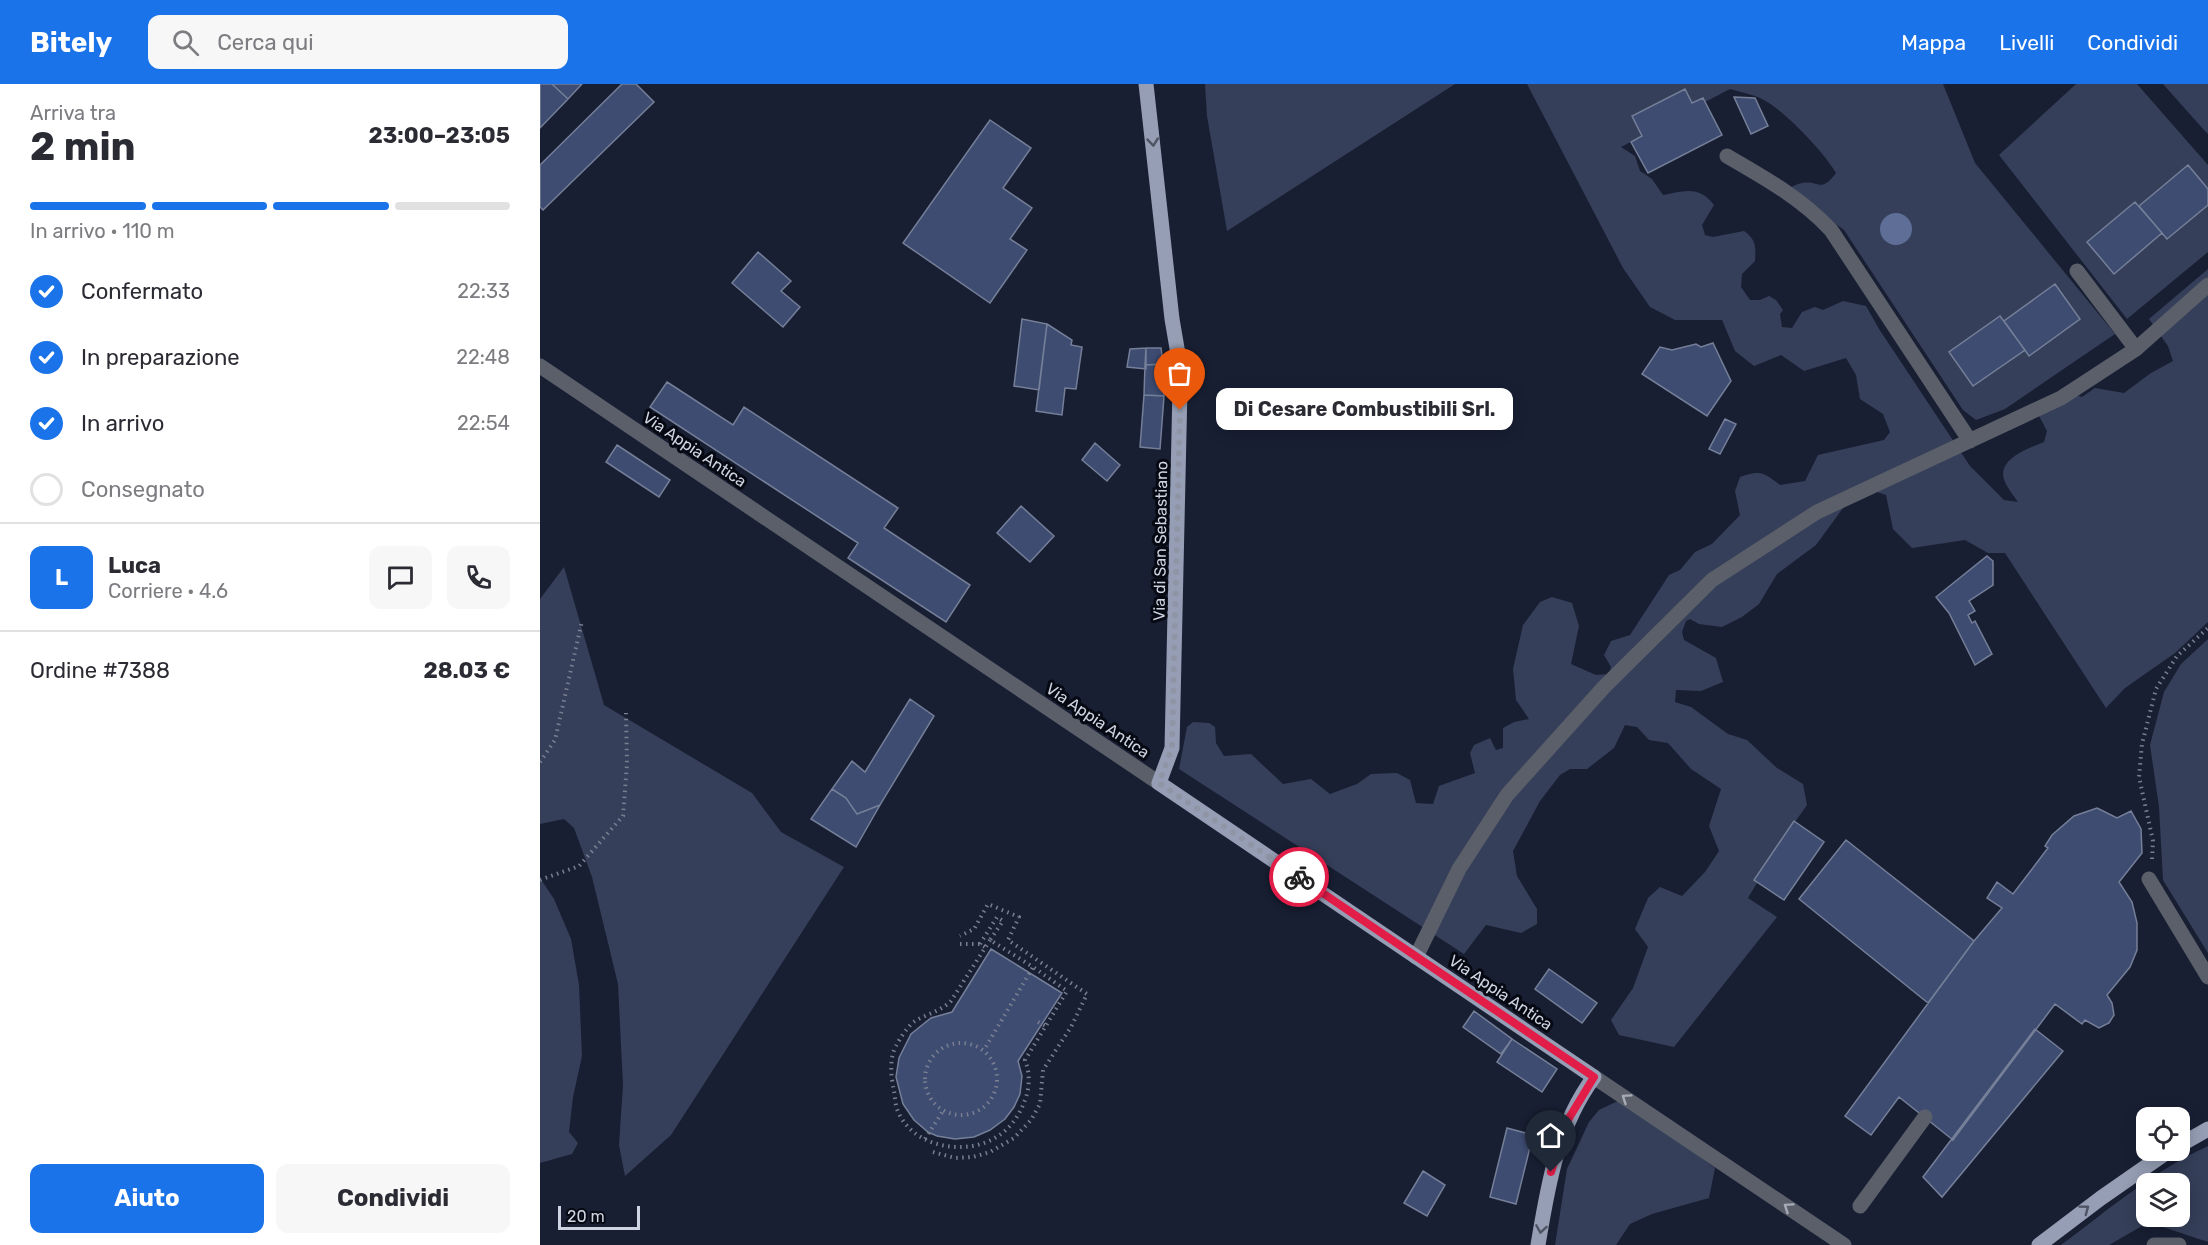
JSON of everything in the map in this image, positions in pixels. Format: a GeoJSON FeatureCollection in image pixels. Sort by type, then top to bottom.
{"type":"FeatureCollection","features":[{"type":"Feature","properties":{"kind":"main road","name":"Via di San Sebastiano"},"geometry":{"type":"LineString","coordinates":[[1146,84],[1180,388],[1172,748],[1159,783]]}},
{"type":"Feature","properties":{"kind":"main road","name":"Via Appia Antica"},"geometry":{"type":"LineString","coordinates":[[1159,783],[1594,1077]]}},
{"type":"Feature","properties":{"kind":"main road"},"geometry":{"type":"LineString","coordinates":[[1538,1245],[1551,1172],[1560,1141],[1573,1111],[1594,1077]]}},
{"type":"Feature","properties":{"kind":"main road"},"geometry":{"type":"LineString","coordinates":[[2190,1140],[2208,1130]]}},
{"type":"Feature","properties":{"kind":"main road"},"geometry":{"type":"LineString","coordinates":[[2039,1245],[2154,1161]]}},
{"type":"Feature","properties":{"kind":"street"},"geometry":{"type":"LineString","coordinates":[[1727,156],[1791,194],[1816,214],[1831,230],[1970,441]]}},
{"type":"Feature","properties":{"kind":"street"},"geometry":{"type":"LineString","coordinates":[[2077,271],[2136,349]]}},
{"type":"Feature","properties":{"kind":"street"},"geometry":{"type":"LineString","coordinates":[[1416,957],[1459,869],[1508,795],[1604,687],[1712,580],[1817,512],[2061,398],[2136,349],[2208,285]]}},
{"type":"Feature","properties":{"kind":"street","name":"Via Appia Antica"},"geometry":{"type":"LineString","coordinates":[[540,366],[1159,783]]}},
{"type":"Feature","properties":{"kind":"street"},"geometry":{"type":"LineString","coordinates":[[2149,879],[2208,977]]}},
{"type":"Feature","properties":{"kind":"street","name":"Via Appia Antica"},"geometry":{"type":"LineString","coordinates":[[1594,1077],[1844,1245]]}},
{"type":"Feature","properties":{"kind":"street"},"geometry":{"type":"LineString","coordinates":[[1860,1206],[1925,1117]]}},
{"type":"Feature","properties":{"kind":"street"},"geometry":{"type":"LineString","coordinates":[[2154,1245],[2179,1245]]}},
{"type":"Feature","properties":{"kind":"path"},"geometry":{"type":"LineString","coordinates":[[540,762],[555,740],[582,621]]}},
{"type":"Feature","properties":{"kind":"path"},"geometry":{"type":"LineString","coordinates":[[2149,879],[2153,841],[2139,777],[2142,744],[2156,689],[2177,656],[2208,628]]}},
{"type":"Feature","properties":{"kind":"path"},"geometry":{"type":"LineString","coordinates":[[540,880],[579,866],[622,816],[627,764],[626,713]]}},
{"type":"Feature","properties":{"kind":"path"},"geometry":{"type":"LineString","coordinates":[[933,1152],[955,1158],[973,1157],[990,1152],[1014,1138],[1031,1120],[1040,1104],[1043,1070],[1071,1027],[1087,994],[1008,940],[1019,916],[988,904],[974,929],[960,936]]}},
{"type":"Feature","properties":{"kind":"path"},"geometry":{"type":"LineString","coordinates":[[980,944],[997,917],[1003,921],[985,947],[951,1001],[944,1007],[913,1022],[894,1048],[891,1077],[898,1110],[913,1132],[951,1148],[976,1145],[998,1136],[1019,1116],[1028,1093],[1029,1071],[1025,1060],[1067,991],[990,940]]}},
{"type":"Feature","properties":{"kind":"path"},"geometry":{"type":"LineString","coordinates":[[960,944],[980,944],[985,947]]}},
{"type":"Feature","properties":{"kind":"path"},"geometry":{"type":"LineString","coordinates":[[984,1050],[1033,967]]}},
{"type":"Feature","properties":{"kind":"path"},"geometry":{"type":"LineString","coordinates":[[1038,1022],[1046,1026]]}},
{"type":"Feature","properties":{"kind":"path"},"geometry":{"type":"LineString","coordinates":[[961,1042],[973,1044],[984,1050],[992,1058],[997,1070],[998,1082],[995,1094],[978,1112],[954,1115],[943,1111],[927,1093],[926,1069],[931,1059],[949,1044],[961,1042]]}},
{"type":"Feature","properties":{"kind":"path"},"geometry":{"type":"LineString","coordinates":[[925,1138],[943,1111]]}},
{"type":"Feature","properties":{"kind":"shaded area"},"geometry":{"type":"Polygon","coordinates":[[[1205,84],[1455,84],[1227,231],[1207,116],[1205,84]]]}},
{"type":"Feature","properties":{"kind":"shaded area"},"geometry":{"type":"Polygon","coordinates":[[[1527,84],[1943,84],[1975,163],[2115,334],[2005,409],[1976,420],[1963,410],[1844,230],[1788,188],[1802,183],[1823,185],[1836,173],[1813,143],[1771,104],[1750,94],[1730,89],[1705,102],[1703,98],[1692,103],[1685,89],[1632,116],[1642,136],[1621,147],[1635,156],[1640,171],[1652,179],[1663,195],[1697,192],[1703,194],[1714,205],[1702,225],[1705,235],[1713,237],[1744,231],[1751,237],[1755,247],[1755,261],[1742,274],[1741,287],[1750,300],[1760,300],[1769,296],[1776,300],[1783,310],[1780,314],[1782,327],[1792,328],[1802,312],[1815,307],[1823,310],[1843,301],[1866,306],[1970,466],[2004,500],[2018,502],[2009,490],[2003,474],[2009,461],[2015,456],[2044,442],[2047,431],[2039,416],[2064,391],[2082,397],[2095,388],[2124,393],[2151,373],[2173,361],[2168,346],[2149,319],[2208,269],[2208,622],[2175,653],[2125,688],[2106,708],[2005,553],[1988,553],[1965,540],[1912,548],[1893,529],[1886,495],[1871,490],[1846,504],[1816,545],[1777,574],[1759,604],[1742,617],[1722,627],[1699,624],[1690,619],[1686,621],[1682,632],[1684,640],[1716,658],[1723,682],[1701,691],[1676,690],[1675,702],[1691,707],[1728,734],[1747,740],[1777,768],[1803,784],[1807,805],[1754,880],[1757,883],[1748,898],[1777,917],[1674,1047],[1619,1035],[1611,1020],[1633,988],[1648,947],[1635,929],[1648,898],[1660,887],[1682,896],[1705,872],[1719,851],[1709,826],[1721,789],[1691,769],[1668,743],[1649,740],[1637,727],[1625,725],[1614,748],[1587,769],[1570,769],[1560,775],[1540,801],[1513,851],[1517,876],[1537,909],[1537,924],[1521,933],[1486,925],[1464,954],[1179,769],[1187,727],[1193,722],[1209,723],[1215,727],[1216,743],[1224,756],[1251,754],[1283,784],[1311,779],[1330,794],[1357,784],[1371,774],[1397,773],[1410,780],[1416,803],[1433,804],[1439,786],[1475,773],[1470,753],[1474,745],[1490,738],[1496,750],[1503,748],[1503,728],[1514,722],[1529,719],[1516,700],[1513,669],[1523,625],[1540,602],[1552,597],[1572,603],[1579,626],[1571,664],[1596,675],[1609,674],[1611,667],[1604,655],[1611,641],[1630,635],[1669,575],[1680,570],[1695,552],[1712,544],[1740,515],[1735,491],[1740,477],[1753,473],[1762,474],[1780,485],[1805,481],[1818,455],[1884,440],[1890,432],[1883,414],[1860,399],[1856,375],[1846,358],[1804,371],[1781,355],[1754,366],[1735,351],[1722,320],[1675,320],[1650,307],[1623,268],[1527,84]],[[2055,284],[2004,321],[2000,316],[1949,352],[1973,386],[2025,350],[2029,356],[2080,319],[2055,284]]]}},
{"type":"Feature","properties":{"kind":"shaded area"},"geometry":{"type":"Polygon","coordinates":[[[2076,84],[2137,84],[2208,165],[2208,189],[2188,166],[2139,206],[2135,202],[2088,241],[2114,274],[2162,233],[2168,239],[2208,205],[2208,252],[2127,319],[1999,155],[2076,84]]]}},
{"type":"Feature","properties":{"kind":"shaded area"},"geometry":{"type":"Polygon","coordinates":[[[2163,84],[2208,84],[2208,134],[2204,130],[2163,84]]]}},
{"type":"Feature","properties":{"kind":"shaded area"},"geometry":{"type":"Polygon","coordinates":[[[1896,213],[1907,218],[1912,229],[1907,240],[1896,245],[1885,240],[1880,229],[1885,218],[1896,213]]]}},
{"type":"Feature","properties":{"kind":"shaded area"},"geometry":{"type":"Polygon","coordinates":[[[564,567],[604,705],[752,793],[781,832],[844,867],[671,1135],[625,1176],[619,1145],[623,1085],[618,984],[592,877],[574,828],[564,819],[540,824],[540,599],[564,567]]]}},
{"type":"Feature","properties":{"kind":"shaded area"},"geometry":{"type":"Polygon","coordinates":[[[2208,639],[2208,953],[2163,880],[2159,807],[2150,745],[2164,692],[2181,664],[2208,639]]]}},
{"type":"Feature","properties":{"kind":"shaded area"},"geometry":{"type":"Polygon","coordinates":[[[540,878],[554,899],[571,939],[579,985],[582,1056],[573,1097],[569,1132],[578,1143],[572,1154],[540,1163],[540,878]]]}},
{"type":"Feature","properties":{"kind":"shaded area"},"geometry":{"type":"Polygon","coordinates":[[[1622,1099],[1715,1168],[1709,1198],[1652,1214],[1630,1224],[1616,1245],[1555,1245],[1567,1169],[1589,1122],[1599,1110],[1622,1099]]]}},
{"type":"Feature","properties":{"kind":"shaded area"},"geometry":{"type":"Polygon","coordinates":[[[2208,1146],[2208,1242],[2163,1227],[2190,1227],[2190,1173],[2160,1173],[2179,1161],[2190,1161],[2190,1155],[2208,1146]]]}},
{"type":"Feature","properties":{"kind":"shaded area"},"geometry":{"type":"Polygon","coordinates":[[[2136,1188],[2136,1227],[2140,1227],[2109,1245],[2061,1245],[2136,1188]]]}},
{"type":"Feature","properties":{"kind":"building"},"geometry":{"type":"Polygon","coordinates":[[[540,84],[552,84],[568,99],[540,128],[540,84]]]}},
{"type":"Feature","properties":{"kind":"building"},"geometry":{"type":"Polygon","coordinates":[[[552,84],[582,84],[568,99],[552,84]]]}},
{"type":"Feature","properties":{"kind":"building"},"geometry":{"type":"Polygon","coordinates":[[[622,84],[636,84],[654,102],[543,210],[540,207],[540,165],[622,84]]]}},
{"type":"Feature","properties":{"kind":"building"},"geometry":{"type":"Polygon","coordinates":[[[1685,89],[1692,103],[1703,98],[1722,135],[1648,173],[1631,142],[1642,136],[1632,116],[1685,89]]]}},
{"type":"Feature","properties":{"kind":"building"},"geometry":{"type":"Polygon","coordinates":[[[1734,97],[1755,98],[1768,126],[1751,134],[1734,97]]]}},
{"type":"Feature","properties":{"kind":"building"},"geometry":{"type":"Polygon","coordinates":[[[990,120],[1031,148],[1003,188],[1032,208],[1010,239],[1027,250],[990,303],[903,243],[990,120]]]}},
{"type":"Feature","properties":{"kind":"building"},"geometry":{"type":"Polygon","coordinates":[[[2188,165],[2208,189],[2208,205],[2167,239],[2139,206],[2188,165]]]}},
{"type":"Feature","properties":{"kind":"building"},"geometry":{"type":"Polygon","coordinates":[[[2135,202],[2162,233],[2114,274],[2087,242],[2135,202]]]}},
{"type":"Feature","properties":{"kind":"building"},"geometry":{"type":"Polygon","coordinates":[[[758,252],[791,281],[781,291],[800,307],[783,327],[732,283],[758,252]]]}},
{"type":"Feature","properties":{"kind":"building"},"geometry":{"type":"Polygon","coordinates":[[[2055,284],[2080,319],[2029,356],[2004,321],[2055,284]]]}},
{"type":"Feature","properties":{"kind":"building"},"geometry":{"type":"Polygon","coordinates":[[[2000,316],[2025,350],[1973,386],[1949,352],[2000,316]]]}},
{"type":"Feature","properties":{"kind":"building"},"geometry":{"type":"Polygon","coordinates":[[[1022,319],[1047,324],[1039,390],[1014,386],[1022,319]]]}},
{"type":"Feature","properties":{"kind":"building"},"geometry":{"type":"Polygon","coordinates":[[[1047,324],[1072,340],[1071,345],[1082,347],[1076,389],[1065,388],[1062,415],[1036,411],[1047,324]]]}},
{"type":"Feature","properties":{"kind":"building"},"geometry":{"type":"Polygon","coordinates":[[[1713,343],[1731,381],[1707,416],[1642,374],[1660,347],[1672,350],[1696,344],[1701,347],[1713,343]]]}},
{"type":"Feature","properties":{"kind":"building"},"geometry":{"type":"Polygon","coordinates":[[[1146,348],[1146,369],[1127,367],[1130,349],[1146,348]]]}},
{"type":"Feature","properties":{"kind":"building"},"geometry":{"type":"Polygon","coordinates":[[[1146,348],[1161,348],[1163,364],[1145,365],[1146,348]]]}},
{"type":"Feature","properties":{"kind":"building"},"geometry":{"type":"Polygon","coordinates":[[[1163,364],[1164,396],[1144,395],[1145,365],[1163,364]]]}},
{"type":"Feature","properties":{"kind":"building"},"geometry":{"type":"Polygon","coordinates":[[[667,382],[733,425],[744,407],[898,508],[884,528],[970,585],[946,622],[848,558],[858,543],[650,407],[667,382]]]}},
{"type":"Feature","properties":{"kind":"building"},"geometry":{"type":"Polygon","coordinates":[[[1144,395],[1164,396],[1160,449],[1140,447],[1144,395]]]}},
{"type":"Feature","properties":{"kind":"building"},"geometry":{"type":"Polygon","coordinates":[[[1725,419],[1736,424],[1720,454],[1709,449],[1725,419]]]}},
{"type":"Feature","properties":{"kind":"building"},"geometry":{"type":"Polygon","coordinates":[[[1095,443],[1120,465],[1107,481],[1082,460],[1095,443]]]}},
{"type":"Feature","properties":{"kind":"building"},"geometry":{"type":"Polygon","coordinates":[[[617,445],[670,480],[659,497],[606,462],[617,445]]]}},
{"type":"Feature","properties":{"kind":"building"},"geometry":{"type":"Polygon","coordinates":[[[1021,506],[1054,536],[1030,562],[997,533],[1021,506]]]}},
{"type":"Feature","properties":{"kind":"building"},"geometry":{"type":"Polygon","coordinates":[[[1987,556],[1993,561],[1993,585],[1969,601],[1975,611],[1968,615],[1972,623],[1975,621],[1992,654],[1975,665],[1949,613],[1936,597],[1987,556]]]}},
{"type":"Feature","properties":{"kind":"building"},"geometry":{"type":"Polygon","coordinates":[[[910,699],[934,716],[880,805],[857,814],[846,798],[832,789],[852,761],[865,772],[910,699]]]}},
{"type":"Feature","properties":{"kind":"building"},"geometry":{"type":"Polygon","coordinates":[[[832,789],[846,798],[857,814],[880,805],[856,847],[811,819],[832,789]]]}},
{"type":"Feature","properties":{"kind":"building"},"geometry":{"type":"Polygon","coordinates":[[[2097,808],[2117,818],[2131,811],[2141,829],[2142,853],[2119,882],[2132,902],[2137,923],[2137,950],[2130,967],[2107,995],[2112,1003],[2114,1015],[2109,1023],[2099,1028],[2085,1020],[2082,1024],[2055,1004],[1953,1140],[1899,1097],[1871,1135],[1845,1116],[1974,941],[2002,908],[1987,898],[1997,882],[2013,894],[2048,848],[2045,846],[2052,835],[2074,816],[2097,808]]]}},
{"type":"Feature","properties":{"kind":"building"},"geometry":{"type":"Polygon","coordinates":[[[1794,821],[1824,842],[1784,900],[1754,880],[1794,821]]]}},
{"type":"Feature","properties":{"kind":"building"},"geometry":{"type":"Polygon","coordinates":[[[1846,840],[1974,941],[1928,1003],[1799,899],[1846,840]]]}},
{"type":"Feature","properties":{"kind":"building"},"geometry":{"type":"Polygon","coordinates":[[[991,949],[1062,993],[1018,1061],[1022,1076],[1020,1094],[1005,1119],[990,1130],[974,1137],[955,1139],[937,1136],[928,1132],[914,1120],[903,1104],[896,1077],[899,1058],[911,1034],[931,1018],[952,1012],[991,949]]]}},
{"type":"Feature","properties":{"kind":"building"},"geometry":{"type":"Polygon","coordinates":[[[1549,969],[1597,1003],[1582,1023],[1535,989],[1549,969]]]}},
{"type":"Feature","properties":{"kind":"building"},"geometry":{"type":"Polygon","coordinates":[[[1474,1011],[1512,1039],[1501,1054],[1463,1027],[1474,1011]]]}},
{"type":"Feature","properties":{"kind":"building"},"geometry":{"type":"Polygon","coordinates":[[[2035,1029],[2063,1051],[1942,1197],[1923,1177],[2035,1029]]]}},
{"type":"Feature","properties":{"kind":"building"},"geometry":{"type":"Polygon","coordinates":[[[1512,1039],[1557,1069],[1542,1092],[1497,1062],[1512,1039]]]}},
{"type":"Feature","properties":{"kind":"building"},"geometry":{"type":"Polygon","coordinates":[[[1507,1128],[1533,1135],[1516,1204],[1490,1197],[1507,1128]]]}},
{"type":"Feature","properties":{"kind":"building"},"geometry":{"type":"Polygon","coordinates":[[[1423,1171],[1445,1185],[1427,1216],[1404,1203],[1423,1171]]]}},
{"type":"Feature","properties":{"kind":"way so far"},"geometry":{"type":"LineString","coordinates":[[1180,410],[1172,748],[1159,783],[1299,877]]}},
{"type":"Feature","properties":{"kind":"place","name":"Di Cesare Combustibili Srl."},"geometry":{"type":"Point","coordinates":[1180,410]}},
{"type":"Feature","properties":{"kind":"route"},"geometry":{"type":"LineString","coordinates":[[1299,877],[1594,1077],[1566,1123],[1551,1172]]}}]}
